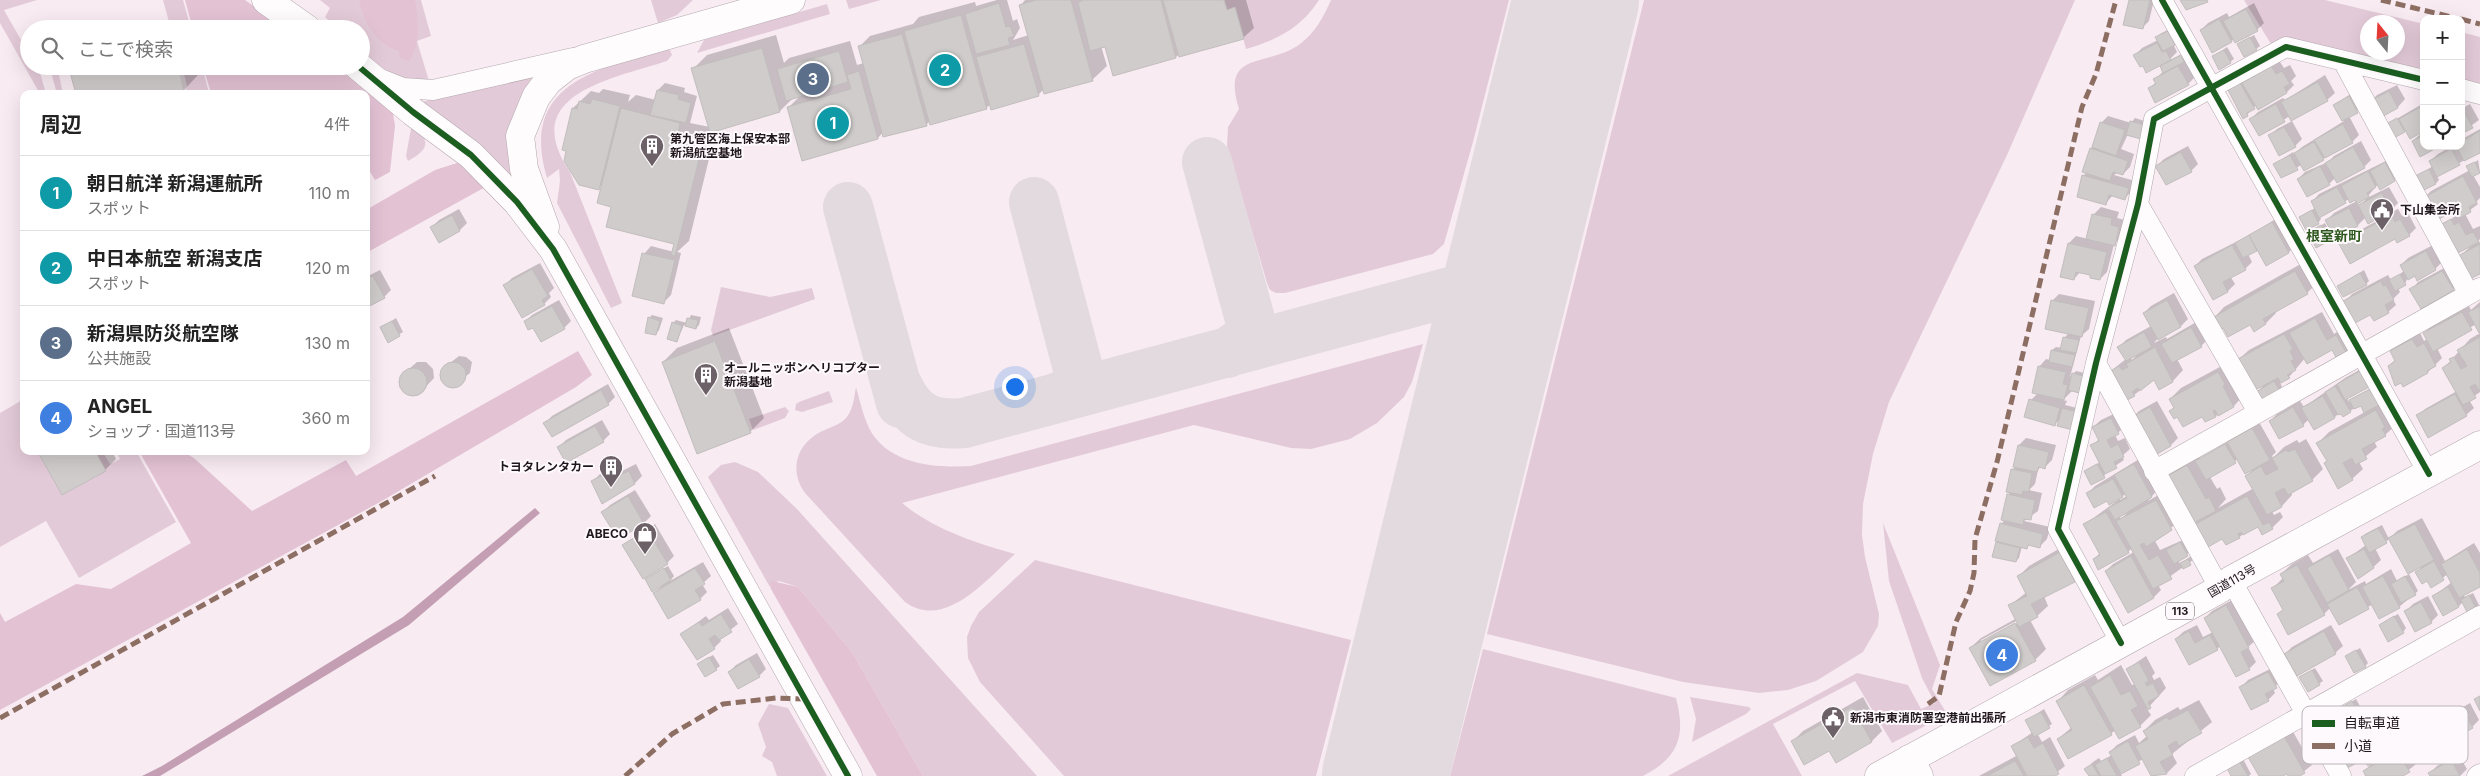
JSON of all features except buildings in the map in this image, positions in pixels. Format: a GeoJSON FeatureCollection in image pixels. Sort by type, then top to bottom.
{"type":"FeatureCollection","features":[{"type":"Feature","properties":{"kind":"main road"},"geometry":{"type":"LineString","coordinates":[[266,0],[294,20]]}},
{"type":"Feature","properties":{"kind":"main road"},"geometry":{"type":"LineString","coordinates":[[553,250],[524,169],[520,136],[527,114],[536,96],[548,81],[567,66],[584,59],[791,0]]}},
{"type":"Feature","properties":{"kind":"main road"},"geometry":{"type":"LineString","coordinates":[[368,75],[413,112],[471,155],[517,202],[553,250],[848,776]]}},
{"type":"Feature","properties":{"kind":"main road","name":"国道113号"},"geometry":{"type":"LineString","coordinates":[[1879,776],[1914,768],[2121,643],[2480,445]]}},
{"type":"Feature","properties":{"kind":"street"},"geometry":{"type":"LineString","coordinates":[[282,0],[303,20]]}},
{"type":"Feature","properties":{"kind":"street"},"geometry":{"type":"LineString","coordinates":[[2162,0],[2429,474]]}},
{"type":"Feature","properties":{"kind":"street"},"geometry":{"type":"LineString","coordinates":[[370,73],[403,88],[433,90],[498,77],[660,37]]}},
{"type":"Feature","properties":{"kind":"street"},"geometry":{"type":"LineString","coordinates":[[2121,643],[2058,529],[2096,363],[2138,204],[2154,119],[2286,47],[2420,79]]}},
{"type":"Feature","properties":{"kind":"street"},"geometry":{"type":"LineString","coordinates":[[2154,471],[2474,291],[2343,61]]}},
{"type":"Feature","properties":{"kind":"street"},"geometry":{"type":"LineString","coordinates":[[2465,90],[2480,94]]}},
{"type":"Feature","properties":{"kind":"street"},"geometry":{"type":"LineString","coordinates":[[2138,204],[2258,412]]}},
{"type":"Feature","properties":{"kind":"street"},"geometry":{"type":"LineString","coordinates":[[2096,363],[2154,471],[2302,707]]}},
{"type":"Feature","properties":{"kind":"street"},"geometry":{"type":"LineString","coordinates":[[2319,706],[2480,616]]}},
{"type":"Feature","properties":{"kind":"street"},"geometry":{"type":"LineString","coordinates":[[2195,776],[2302,715]]}},
{"type":"Feature","properties":{"kind":"street"},"geometry":{"type":"LineString","coordinates":[[2334,764],[2341,776]]}},
{"type":"Feature","properties":{"kind":"shaded area"},"geometry":{"type":"Polygon","coordinates":[[[0,0],[37,0],[4,10],[20,38],[20,58],[0,23],[0,0]]]}},
{"type":"Feature","properties":{"kind":"shaded area"},"geometry":{"type":"Polygon","coordinates":[[[163,0],[183,0],[189,20],[169,20],[163,0]]]}},
{"type":"Feature","properties":{"kind":"shaded area"},"geometry":{"type":"Polygon","coordinates":[[[185,0],[245,0],[273,20],[191,20],[185,0]]]}},
{"type":"Feature","properties":{"kind":"shaded area"},"geometry":{"type":"Polygon","coordinates":[[[320,0],[421,0],[431,36],[417,41],[429,81],[400,77],[376,64],[370,59],[370,20],[328,20],[325,17],[330,8],[320,0]]]}},
{"type":"Feature","properties":{"kind":"shaded area"},"geometry":{"type":"Polygon","coordinates":[[[359,0],[415,0],[418,23],[417,40],[413,55],[409,61],[400,58],[399,51],[391,48],[372,32],[370,20],[366,20],[359,0]]]}},
{"type":"Feature","properties":{"kind":"shaded area"},"geometry":{"type":"Polygon","coordinates":[[[651,0],[693,0],[677,15],[658,23],[651,0]]]}},
{"type":"Feature","properties":{"kind":"shaded area"},"geometry":{"type":"Polygon","coordinates":[[[846,0],[881,0],[849,9],[846,0]]]}},
{"type":"Feature","properties":{"kind":"shaded area"},"geometry":{"type":"Polygon","coordinates":[[[1224,0],[1319,0],[1304,18],[1287,32],[1246,49],[1235,8],[1227,10],[1224,0]]]}},
{"type":"Feature","properties":{"kind":"shaded area"},"geometry":{"type":"Polygon","coordinates":[[[1331,0],[1509,0],[1473,142],[1444,244],[1433,254],[1285,293],[1276,293],[1270,290],[1267,283],[1227,146],[1228,127],[1239,109],[1235,90],[1236,77],[1242,68],[1250,63],[1274,56],[1300,44],[1318,24],[1331,0]]]}},
{"type":"Feature","properties":{"kind":"shaded area"},"geometry":{"type":"Polygon","coordinates":[[[1644,0],[2075,0],[2007,155],[1889,402],[1873,454],[1863,504],[1862,535],[1865,557],[1879,614],[1878,626],[1863,652],[1816,681],[1788,690],[1759,693],[1683,682],[1487,634],[1644,0]]]}},
{"type":"Feature","properties":{"kind":"shaded area"},"geometry":{"type":"Polygon","coordinates":[[[2244,0],[2325,0],[2387,15],[2360,15],[2360,60],[2405,60],[2405,19],[2420,23],[2420,79],[2271,44],[2244,0]]]}},
{"type":"Feature","properties":{"kind":"shaded area"},"geometry":{"type":"Polygon","coordinates":[[[827,4],[830,14],[697,53],[704,40],[827,4]]]}},
{"type":"Feature","properties":{"kind":"shaded area"},"geometry":{"type":"Polygon","coordinates":[[[2465,33],[2480,37],[2480,94],[2465,90],[2465,33]]]}},
{"type":"Feature","properties":{"kind":"shaded area"},"geometry":{"type":"Polygon","coordinates":[[[667,49],[670,50],[672,55],[667,61],[598,83],[578,94],[563,107],[555,124],[557,146],[570,172],[622,303],[611,308],[557,203],[560,181],[559,169],[547,178],[541,146],[544,121],[554,101],[570,86],[590,74],[614,64],[667,49]]]}},
{"type":"Feature","properties":{"kind":"shaded area"},"geometry":{"type":"Polygon","coordinates":[[[29,75],[40,75],[45,90],[38,90],[29,75]]]}},
{"type":"Feature","properties":{"kind":"shaded area"},"geometry":{"type":"Polygon","coordinates":[[[52,75],[59,75],[62,90],[56,90],[52,75]]]}},
{"type":"Feature","properties":{"kind":"shaded area"},"geometry":{"type":"Polygon","coordinates":[[[184,75],[204,75],[208,89],[186,90],[187,86],[184,75]]]}},
{"type":"Feature","properties":{"kind":"shaded area"},"geometry":{"type":"Polygon","coordinates":[[[206,75],[350,75],[386,101],[393,114],[395,126],[390,172],[375,180],[370,172],[370,90],[210,90],[206,75]]]}},
{"type":"Feature","properties":{"kind":"shaded area"},"geometry":{"type":"Polygon","coordinates":[[[532,77],[520,99],[512,176],[421,102],[532,77]]]}},
{"type":"Feature","properties":{"kind":"shaded area"},"geometry":{"type":"Polygon","coordinates":[[[412,123],[422,134],[425,144],[421,152],[408,161],[406,156],[412,123]]]}},
{"type":"Feature","properties":{"kind":"shaded area"},"geometry":{"type":"Polygon","coordinates":[[[457,163],[468,165],[489,185],[370,251],[370,208],[435,170],[457,163]]]}},
{"type":"Feature","properties":{"kind":"shaded area"},"geometry":{"type":"Polygon","coordinates":[[[721,287],[770,297],[812,288],[815,299],[713,336],[711,330],[721,287]]]}},
{"type":"Feature","properties":{"kind":"shaded area"},"geometry":{"type":"Polygon","coordinates":[[[1423,344],[1412,382],[1404,397],[1377,423],[1350,439],[1311,449],[1291,448],[1194,425],[902,503],[941,528],[970,540],[1015,554],[978,588],[964,598],[950,606],[935,610],[920,609],[905,602],[805,493],[796,470],[799,455],[807,442],[847,417],[853,405],[856,387],[869,428],[877,440],[888,450],[900,457],[928,465],[971,466],[1423,344]]]}},
{"type":"Feature","properties":{"kind":"shaded area"},"geometry":{"type":"Polygon","coordinates":[[[578,351],[592,375],[576,387],[380,502],[0,710],[0,613],[5,622],[76,584],[111,589],[191,543],[141,455],[189,455],[252,511],[346,460],[356,476],[578,351]]]}},
{"type":"Feature","properties":{"kind":"shaded area"},"geometry":{"type":"Polygon","coordinates":[[[829,391],[833,402],[802,412],[795,410],[796,404],[799,402],[829,391]]]}},
{"type":"Feature","properties":{"kind":"shaded area"},"geometry":{"type":"Polygon","coordinates":[[[20,401],[20,455],[104,455],[110,464],[120,459],[118,455],[138,455],[176,522],[79,578],[46,521],[0,547],[0,413],[20,401]]]}},
{"type":"Feature","properties":{"kind":"shaded area"},"geometry":{"type":"Polygon","coordinates":[[[785,407],[789,411],[785,418],[753,430],[749,419],[785,407]]]}},
{"type":"Feature","properties":{"kind":"shaded area"},"geometry":{"type":"Polygon","coordinates":[[[735,462],[758,472],[797,509],[1037,776],[923,776],[852,652],[798,587],[779,581],[770,585],[771,589],[708,477],[721,465],[735,462]]]}},
{"type":"Feature","properties":{"kind":"shaded area"},"geometry":{"type":"Polygon","coordinates":[[[535,508],[540,513],[409,625],[160,776],[142,776],[162,766],[403,617],[535,508]]]}},
{"type":"Feature","properties":{"kind":"shaded area"},"geometry":{"type":"Polygon","coordinates":[[[1883,523],[1940,665],[1932,689],[1947,714],[1940,711],[1928,717],[1925,726],[1892,743],[1855,681],[1773,724],[1802,776],[1668,776],[1857,673],[1908,685],[1921,709],[1935,703],[1922,678],[1889,581],[1883,523]]]}},
{"type":"Feature","properties":{"kind":"shaded area"},"geometry":{"type":"Polygon","coordinates":[[[1035,560],[1351,640],[1316,776],[1064,776],[980,682],[968,658],[967,637],[979,612],[1035,560]]]}},
{"type":"Feature","properties":{"kind":"shaded area"},"geometry":{"type":"Polygon","coordinates":[[[772,581],[798,587],[852,652],[923,776],[877,776],[771,589],[770,584],[772,581]]]}},
{"type":"Feature","properties":{"kind":"shaded area"},"geometry":{"type":"Polygon","coordinates":[[[1483,649],[1676,698],[1680,724],[1677,744],[1665,761],[1643,776],[1450,776],[1483,649]]]}},
{"type":"Feature","properties":{"kind":"shaded area"},"geometry":{"type":"Polygon","coordinates":[[[1690,697],[1749,707],[1751,709],[1746,714],[1692,742],[1696,719],[1690,697]]]}},
{"type":"Feature","properties":{"kind":"shaded area"},"geometry":{"type":"Polygon","coordinates":[[[769,704],[788,708],[827,776],[777,776],[772,762],[762,756],[766,747],[758,724],[769,704]]]}},
{"type":"Feature","properties":{"kind":"taxiway"},"geometry":{"type":"LineString","coordinates":[[1207,162],[1251,323],[1246,340],[1227,353]]}},
{"type":"Feature","properties":{"kind":"taxiway"},"geometry":{"type":"LineString","coordinates":[[1034,202],[1079,372],[1074,387],[1053,399]]}},
{"type":"Feature","properties":{"kind":"taxiway"},"geometry":{"type":"LineString","coordinates":[[848,207],[901,403]]}},
{"type":"Feature","properties":{"kind":"taxiway"},"geometry":{"type":"LineString","coordinates":[[897,385],[909,405],[923,417],[941,423],[964,423],[1480,284],[1490,278],[1504,263],[1514,243],[1525,212]]}},
{"type":"Feature","properties":{"kind":"runway"},"geometry":{"type":"LineString","coordinates":[[1385,776],[1576,0]]}},
{"type":"Feature","properties":{"kind":"marked path"},"geometry":{"type":"LineString","coordinates":[[1928,704],[1939,696],[1956,622],[1970,591],[1974,573],[1975,539],[1997,462],[2082,107],[2096,74],[2116,0]]}},
{"type":"Feature","properties":{"kind":"marked path"},"geometry":{"type":"LineString","coordinates":[[2381,0],[2443,15]]}},
{"type":"Feature","properties":{"kind":"marked path"},"geometry":{"type":"LineString","coordinates":[[2465,20],[2480,24]]}},
{"type":"Feature","properties":{"kind":"marked path"},"geometry":{"type":"LineString","coordinates":[[0,718],[435,476]]}},
{"type":"Feature","properties":{"kind":"marked path"},"geometry":{"type":"LineString","coordinates":[[625,776],[672,734],[723,704],[776,698],[806,699]]}},
{"type":"Feature","properties":{"kind":"cycle path"},"geometry":{"type":"LineString","coordinates":[[2162,0],[2429,474]]}},
{"type":"Feature","properties":{"kind":"cycle path"},"geometry":{"type":"LineString","coordinates":[[2121,643],[2058,529],[2096,363],[2138,204],[2154,119],[2286,47],[2420,79]]}},
{"type":"Feature","properties":{"kind":"cycle path"},"geometry":{"type":"LineString","coordinates":[[369,75],[413,112],[471,155],[517,202],[553,249],[848,776]]}},
{"type":"Feature","properties":{"kind":"place","name":"中日本航空 新潟支店"},"geometry":{"type":"Point","coordinates":[945,70]}},
{"type":"Feature","properties":{"kind":"place","name":"新潟県防災航空隊"},"geometry":{"type":"Point","coordinates":[813,79]}},
{"type":"Feature","properties":{"kind":"place","name":"朝日航洋 新潟運航所"},"geometry":{"type":"Point","coordinates":[833,123]}},
{"type":"Feature","properties":{"kind":"place","name":"第九管区海上保安本部 新潟航空基地"},"geometry":{"type":"Point","coordinates":[652,167]}},
{"type":"Feature","properties":{"kind":"place","name":"下山集会所"},"geometry":{"type":"Point","coordinates":[2382,231]}},
{"type":"Feature","properties":{"kind":"place","name":"オールニッポンヘリコプター 新潟基地"},"geometry":{"type":"Point","coordinates":[706,396]}},
{"type":"Feature","properties":{"kind":"place","name":"トヨタレンタカー"},"geometry":{"type":"Point","coordinates":[611,488]}},
{"type":"Feature","properties":{"kind":"place","name":"ABECO"},"geometry":{"type":"Point","coordinates":[645,555]}},
{"type":"Feature","properties":{"kind":"place","name":"ANGEL"},"geometry":{"type":"Point","coordinates":[2002,655]}},
{"type":"Feature","properties":{"kind":"place","name":"新潟市東消防署空港前出張所"},"geometry":{"type":"Point","coordinates":[1833,739]}},
{"type":"Feature","properties":{"kind":"district","name":"根室新町"},"geometry":{"type":"Point","coordinates":[2334,236]}}]}
